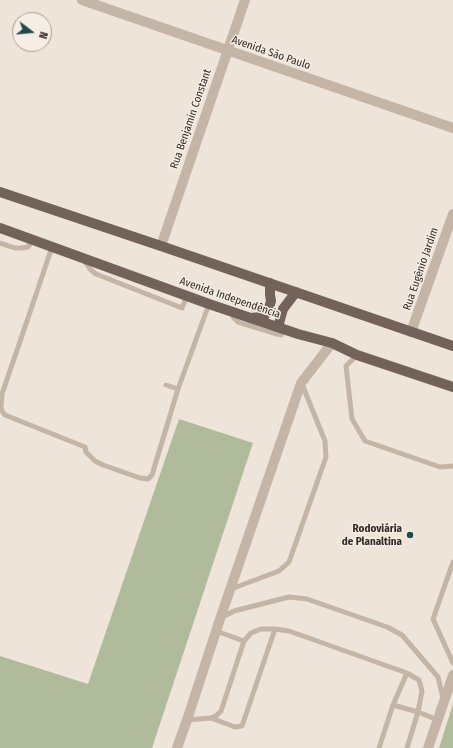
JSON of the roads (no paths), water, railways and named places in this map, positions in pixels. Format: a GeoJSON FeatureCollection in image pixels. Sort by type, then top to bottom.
{"type":"FeatureCollection","features":[{"type":"Feature","properties":{"kind":"main road"},"geometry":{"type":"LineString","coordinates":[[0,192],[453,346]]}},
{"type":"Feature","properties":{"kind":"main road","name":"Avenida Independência"},"geometry":{"type":"LineString","coordinates":[[0,228],[208,304],[298,334],[332,343],[357,355],[453,386]]}},
{"type":"Feature","properties":{"kind":"main road"},"geometry":{"type":"LineString","coordinates":[[251,318],[265,315],[269,308],[271,301],[270,283]]}},
{"type":"Feature","properties":{"kind":"main road"},"geometry":{"type":"LineString","coordinates":[[282,328],[283,309],[296,292]]}},
{"type":"Feature","properties":{"kind":"street","name":"Avenida São Paulo"},"geometry":{"type":"LineString","coordinates":[[82,0],[453,128]]}},
{"type":"Feature","properties":{"kind":"street","name":"Rua Benjamin Constant"},"geometry":{"type":"LineString","coordinates":[[161,246],[245,0]]}},
{"type":"Feature","properties":{"kind":"street","name":"Rua Eugênio Jardim"},"geometry":{"type":"LineString","coordinates":[[411,332],[453,214]]}},
{"type":"Feature","properties":{"kind":"street"},"geometry":{"type":"LineString","coordinates":[[177,748],[220,618],[302,383],[332,343]]}},
{"type":"Feature","properties":{"kind":"street"},"geometry":{"type":"LineString","coordinates":[[428,748],[453,675]]}},
{"type":"Feature","properties":{"kind":"lane"},"geometry":{"type":"LineString","coordinates":[[0,243],[15,248],[22,248],[28,247],[33,240]]}},
{"type":"Feature","properties":{"kind":"lane"},"geometry":{"type":"LineString","coordinates":[[52,247],[2,394],[1,411],[5,415],[85,447],[86,452],[95,461],[103,465],[140,478],[148,479],[152,475],[178,389],[208,304]]}},
{"type":"Feature","properties":{"kind":"lane"},"geometry":{"type":"LineString","coordinates":[[231,311],[233,317],[238,322],[281,335],[282,328]]}},
{"type":"Feature","properties":{"kind":"lane"},"geometry":{"type":"LineString","coordinates":[[357,355],[346,366],[352,419],[365,441],[440,467],[453,466]]}},
{"type":"Feature","properties":{"kind":"lane"},"geometry":{"type":"LineString","coordinates":[[231,589],[279,571],[289,562],[326,457],[325,441],[302,383]]}},
{"type":"Feature","properties":{"kind":"lane"},"geometry":{"type":"LineString","coordinates":[[166,385],[178,389]]}},
{"type":"Feature","properties":{"kind":"lane"},"geometry":{"type":"LineString","coordinates":[[453,562],[433,619],[453,663]]}},
{"type":"Feature","properties":{"kind":"lane"},"geometry":{"type":"LineString","coordinates":[[220,618],[234,611],[290,597],[307,599],[387,627],[402,636],[438,677],[444,701]]}},
{"type":"Feature","properties":{"kind":"lane"},"geometry":{"type":"LineString","coordinates":[[187,720],[211,718],[216,716],[221,711],[244,641],[250,633],[261,629],[275,629],[289,631],[407,673],[419,680],[422,692],[418,712],[407,748]]}},
{"type":"Feature","properties":{"kind":"lane"},"geometry":{"type":"LineString","coordinates":[[211,718],[235,727],[242,726],[275,629]]}},
{"type":"Feature","properties":{"kind":"lane"},"geometry":{"type":"LineString","coordinates":[[216,631],[244,641]]}},
{"type":"Feature","properties":{"kind":"lane"},"geometry":{"type":"LineString","coordinates":[[379,748],[393,705],[407,673]]}},
{"type":"Feature","properties":{"kind":"lane"},"geometry":{"type":"LineString","coordinates":[[393,705],[418,712],[438,720]]}},
{"type":"Feature","properties":{"kind":"place","name":"Rodoviária de Planaltina"},"geometry":{"type":"Point","coordinates":[410,535]}}]}
